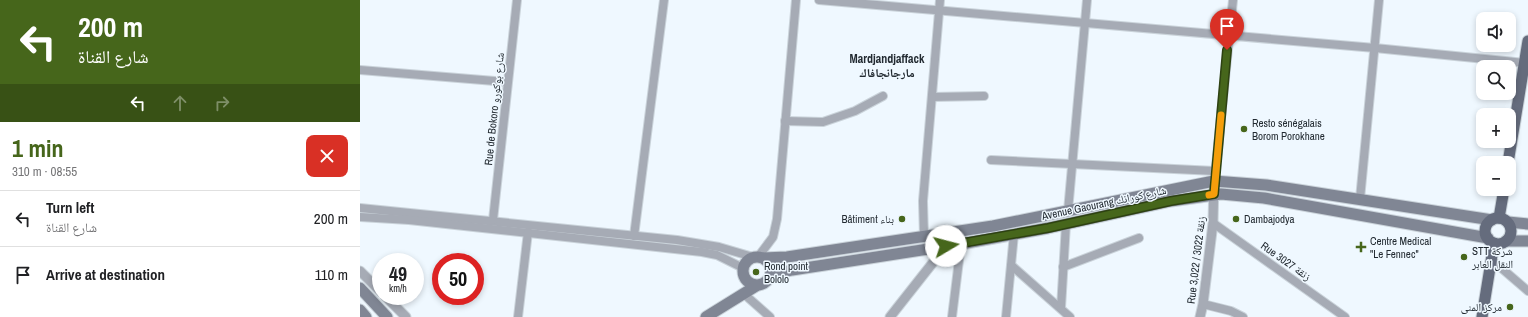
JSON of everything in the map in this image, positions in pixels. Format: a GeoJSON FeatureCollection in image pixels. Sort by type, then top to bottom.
{"type":"FeatureCollection","features":[{"type":"Feature","properties":{"kind":"main road"},"geometry":{"type":"LineString","coordinates":[[1509,156],[1528,40]]}},
{"type":"Feature","properties":{"kind":"main road","name":"Avenue Gaourang شارع كورانك"},"geometry":{"type":"LineString","coordinates":[[758,258],[786,257],[993,226],[1068,211],[1215,176],[1528,224]]}},
{"type":"Feature","properties":{"kind":"main road","name":"Avenue Gaourang شارع كورانك"},"geometry":{"type":"LineString","coordinates":[[771,275],[792,270],[960,244],[1066,224],[1171,201],[1214,194],[1264,198],[1491,240]]}},
{"type":"Feature","properties":{"kind":"main road"},"geometry":{"type":"LineString","coordinates":[[1503,196],[1500,220],[1511,234],[1506,241]]}},
{"type":"Feature","properties":{"kind":"main road"},"geometry":{"type":"LineString","coordinates":[[1482,317],[1492,260],[1491,240],[1486,230],[1500,220]]}},
{"type":"Feature","properties":{"kind":"main road"},"geometry":{"type":"LineString","coordinates":[[1491,240],[1502,243],[1506,241],[1528,241]]}},
{"type":"Feature","properties":{"kind":"main road"},"geometry":{"type":"LineString","coordinates":[[706,317],[731,300],[756,286],[765,283],[771,275],[770,265],[758,258],[745,263],[743,273],[731,300]]}},
{"type":"Feature","properties":{"kind":"main road"},"geometry":{"type":"LineString","coordinates":[[743,273],[747,282],[756,286]]}},
{"type":"Feature","properties":{"kind":"main road"},"geometry":{"type":"LineString","coordinates":[[360,288],[387,317]]}},
{"type":"Feature","properties":{"kind":"main road"},"geometry":{"type":"LineString","coordinates":[[360,310],[366,317]]}},
{"type":"Feature","properties":{"kind":"street","name":"Rue de Bokoro شارع بوكورو"},"geometry":{"type":"LineString","coordinates":[[493,220],[517,0]]}},
{"type":"Feature","properties":{"kind":"street"},"geometry":{"type":"LineString","coordinates":[[634,236],[664,0]]}},
{"type":"Feature","properties":{"kind":"street"},"geometry":{"type":"LineString","coordinates":[[360,208],[493,220],[704,244],[758,258],[773,237],[777,219],[796,0]]}},
{"type":"Feature","properties":{"kind":"street"},"geometry":{"type":"LineString","coordinates":[[819,0],[1375,48],[1525,63]]}},
{"type":"Feature","properties":{"kind":"street"},"geometry":{"type":"LineString","coordinates":[[924,237],[924,201],[940,0]]}},
{"type":"Feature","properties":{"kind":"street"},"geometry":{"type":"LineString","coordinates":[[1068,211],[1087,0]]}},
{"type":"Feature","properties":{"kind":"street"},"geometry":{"type":"LineString","coordinates":[[991,160],[1215,176],[1233,0]]}},
{"type":"Feature","properties":{"kind":"street"},"geometry":{"type":"LineString","coordinates":[[1360,199],[1379,0]]}},
{"type":"Feature","properties":{"kind":"street"},"geometry":{"type":"LineString","coordinates":[[360,70],[508,82]]}},
{"type":"Feature","properties":{"kind":"street"},"geometry":{"type":"LineString","coordinates":[[785,121],[823,122],[855,111],[883,96]]}},
{"type":"Feature","properties":{"kind":"street"},"geometry":{"type":"LineString","coordinates":[[932,97],[984,96]]}},
{"type":"Feature","properties":{"kind":"street","name":"Rue 3,022 / زنقة 3022"},"geometry":{"type":"LineString","coordinates":[[1200,317],[1213,223],[1215,176]]}},
{"type":"Feature","properties":{"kind":"street"},"geometry":{"type":"LineString","coordinates":[[360,217],[409,220],[528,232],[632,246],[702,252],[717,255],[743,273]]}},
{"type":"Feature","properties":{"kind":"street","name":"Rue 3027 زنقة"},"geometry":{"type":"LineString","coordinates":[[1213,223],[1345,317]]}},
{"type":"Feature","properties":{"kind":"street"},"geometry":{"type":"LineString","coordinates":[[1061,308],[1066,224]]}},
{"type":"Feature","properties":{"kind":"street"},"geometry":{"type":"LineString","coordinates":[[518,317],[528,232]]}},
{"type":"Feature","properties":{"kind":"street"},"geometry":{"type":"LineString","coordinates":[[1006,317],[1014,234]]}},
{"type":"Feature","properties":{"kind":"street"},"geometry":{"type":"LineString","coordinates":[[1063,267],[1139,238]]}},
{"type":"Feature","properties":{"kind":"street"},"geometry":{"type":"LineString","coordinates":[[952,317],[960,244]]}},
{"type":"Feature","properties":{"kind":"street"},"geometry":{"type":"LineString","coordinates":[[890,317],[946,246]]}},
{"type":"Feature","properties":{"kind":"street"},"geometry":{"type":"LineString","coordinates":[[1492,260],[1528,291]]}},
{"type":"Feature","properties":{"kind":"street"},"geometry":{"type":"LineString","coordinates":[[1012,266],[1070,317]]}},
{"type":"Feature","properties":{"kind":"street"},"geometry":{"type":"LineString","coordinates":[[360,271],[372,283]]}},
{"type":"Feature","properties":{"kind":"street"},"geometry":{"type":"LineString","coordinates":[[744,294],[770,317]]}},
{"type":"Feature","properties":{"kind":"street"},"geometry":{"type":"LineString","coordinates":[[1203,304],[1231,310],[1243,317]]}},
{"type":"Feature","properties":{"kind":"street"},"geometry":{"type":"LineString","coordinates":[[394,305],[406,317]]}},
{"type":"Feature","properties":{"kind":"slow traffic"},"geometry":{"type":"LineString","coordinates":[[1209,195],[1214,194],[1221,115]]}},
{"type":"Feature","properties":{"kind":"place","name":"Resto sénégalais Borom Porokhane"},"geometry":{"type":"Point","coordinates":[1244,129]}},
{"type":"Feature","properties":{"kind":"place","name":"Bâtiment بناء"},"geometry":{"type":"Point","coordinates":[902,219]}},
{"type":"Feature","properties":{"kind":"place","name":"Dambajodya"},"geometry":{"type":"Point","coordinates":[1236,219]}},
{"type":"Feature","properties":{"kind":"place","name":"Centre Medical \"Le Fennec\""},"geometry":{"type":"Point","coordinates":[1361,247]}},
{"type":"Feature","properties":{"kind":"place","name":"STT شركة النقل العابر"},"geometry":{"type":"Point","coordinates":[1464,257]}},
{"type":"Feature","properties":{"kind":"place","name":"Rond point Bololo"},"geometry":{"type":"Point","coordinates":[756,272]}},
{"type":"Feature","properties":{"kind":"place","name":"مركز المنى"},"geometry":{"type":"Point","coordinates":[1510,307]}},
{"type":"Feature","properties":{"kind":"district","name":"Mardjandjaffack مارجانجافاك"},"geometry":{"type":"Point","coordinates":[887,66]}},
{"type":"Feature","properties":{"kind":"route"},"geometry":{"type":"LineString","coordinates":[[946,246],[1048,228],[1171,201],[1214,194],[1227,50]]}}]}
